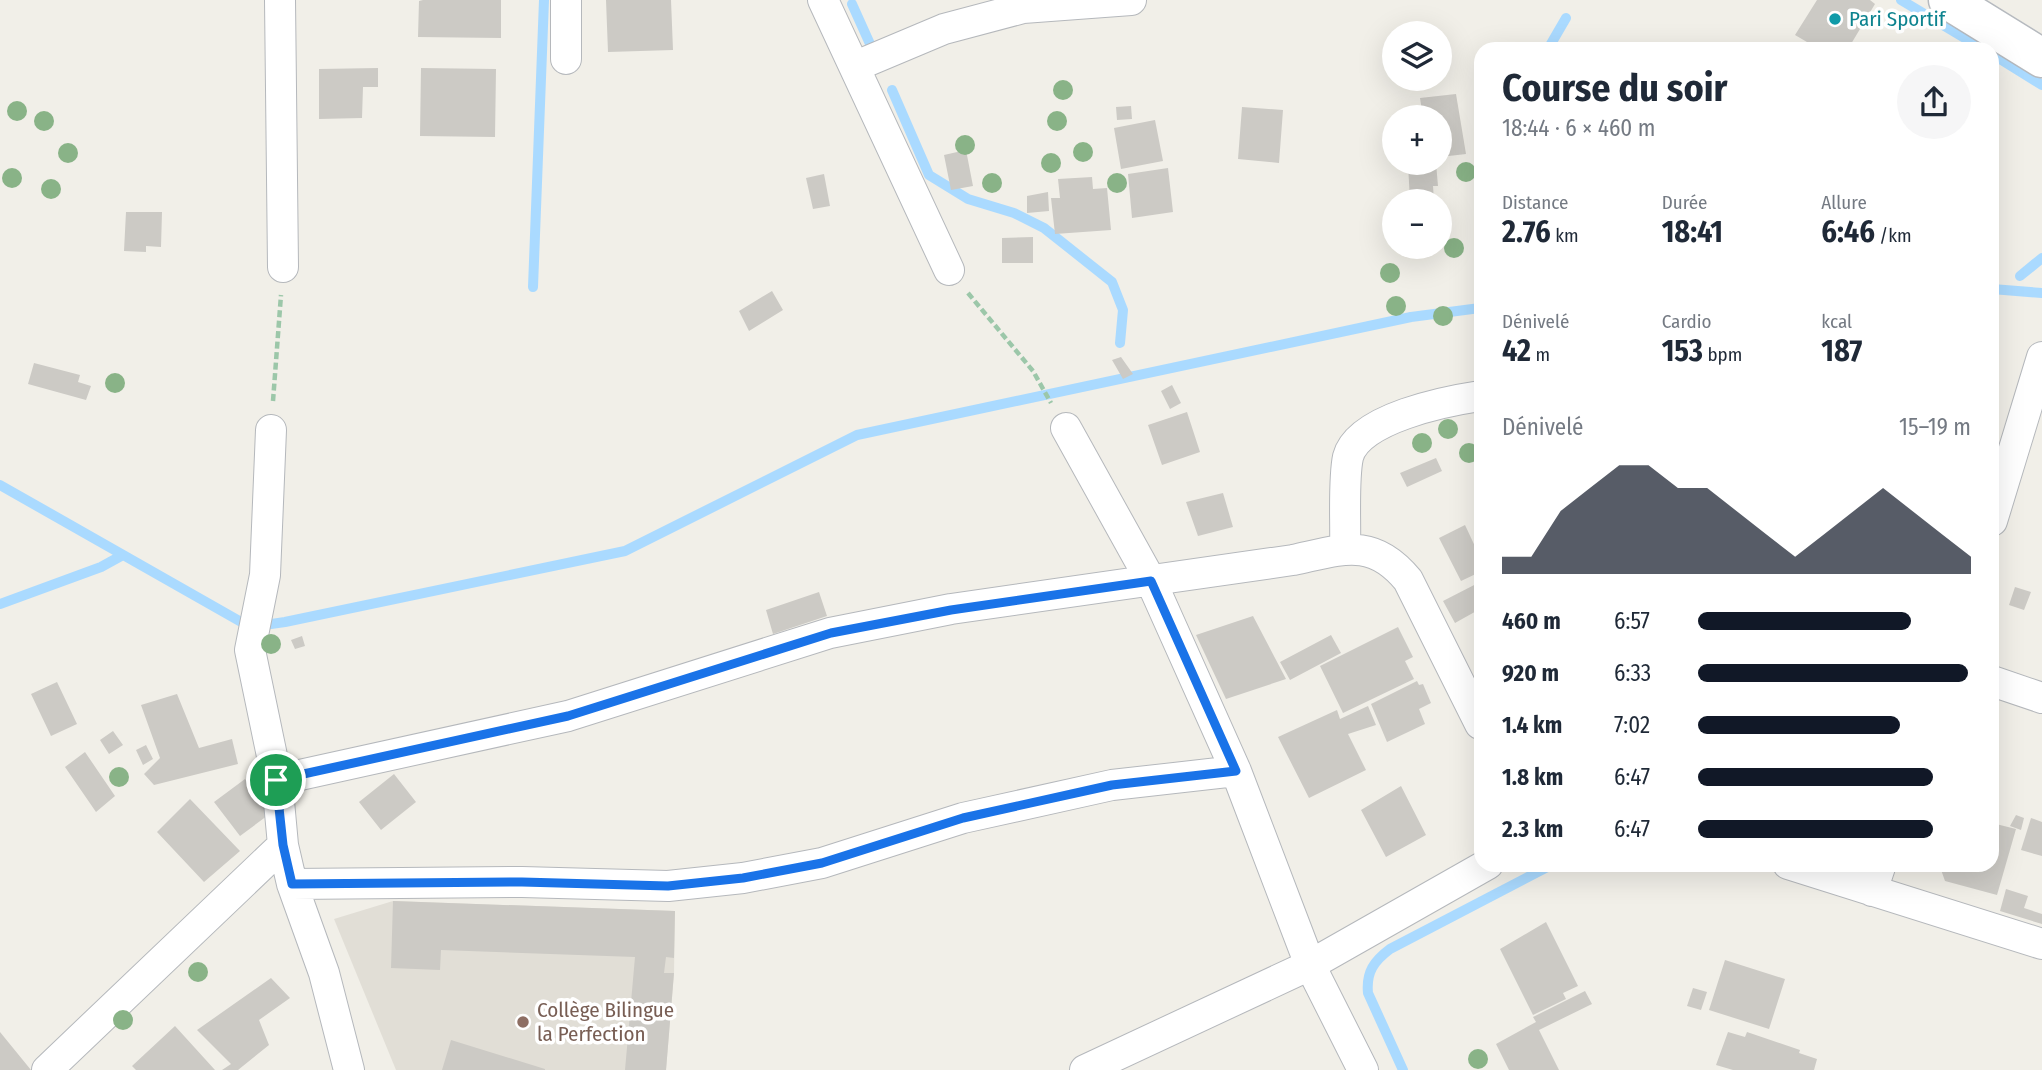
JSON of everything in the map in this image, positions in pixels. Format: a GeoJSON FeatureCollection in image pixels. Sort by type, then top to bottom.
{"type":"FeatureCollection","features":[{"type":"Feature","properties":{"kind":"main road"},"geometry":{"type":"LineString","coordinates":[[1948,0],[2042,58]]}},
{"type":"Feature","properties":{"kind":"street"},"geometry":{"type":"LineString","coordinates":[[280,0],[283,267]]}},
{"type":"Feature","properties":{"kind":"street"},"geometry":{"type":"LineString","coordinates":[[566,0],[566,59]]}},
{"type":"Feature","properties":{"kind":"street"},"geometry":{"type":"LineString","coordinates":[[823,0],[950,270]]}},
{"type":"Feature","properties":{"kind":"street"},"geometry":{"type":"LineString","coordinates":[[856,66],[944,29],[1023,8],[1131,0]]}},
{"type":"Feature","properties":{"kind":"street"},"geometry":{"type":"LineString","coordinates":[[1999,498],[2042,357]]}},
{"type":"Feature","properties":{"kind":"street"},"geometry":{"type":"LineString","coordinates":[[1345,549],[1349,455],[1363,436],[1390,420],[1444,402],[1474,397]]}},
{"type":"Feature","properties":{"kind":"street"},"geometry":{"type":"LineString","coordinates":[[1066,428],[1151,581],[1236,771],[1310,965],[1363,1070]]}},
{"type":"Feature","properties":{"kind":"street"},"geometry":{"type":"LineString","coordinates":[[271,430],[265,575],[250,650],[276,780],[283,845],[292,884],[324,973],[349,1070]]}},
{"type":"Feature","properties":{"kind":"street"},"geometry":{"type":"LineString","coordinates":[[276,780],[568,716],[831,633],[951,610],[1293,560],[1345,549],[1368,549],[1395,564],[1408,580],[1474,712]]}},
{"type":"Feature","properties":{"kind":"street"},"geometry":{"type":"LineString","coordinates":[[1999,683],[2042,698]]}},
{"type":"Feature","properties":{"kind":"street"},"geometry":{"type":"LineString","coordinates":[[292,884],[522,882],[668,886],[743,878],[822,863],[963,818],[1112,785],[1236,771]]}},
{"type":"Feature","properties":{"kind":"street"},"geometry":{"type":"LineString","coordinates":[[47,1070],[283,845]]}},
{"type":"Feature","properties":{"kind":"street"},"geometry":{"type":"LineString","coordinates":[[1085,1070],[1310,965],[1474,872]]}},
{"type":"Feature","properties":{"kind":"street"},"geometry":{"type":"LineString","coordinates":[[1838,872],[1876,878],[2042,944]]}},
{"type":"Feature","properties":{"kind":"path"},"geometry":{"type":"LineString","coordinates":[[271,430],[283,267]]}},
{"type":"Feature","properties":{"kind":"path"},"geometry":{"type":"LineString","coordinates":[[950,270],[1015,354],[1033,371],[1066,428]]}},
{"type":"Feature","properties":{"kind":"shaded area","name":"Collège Bilingue la Perfection"},"geometry":{"type":"Polygon","coordinates":[[[393,901],[675,911],[674,973],[666,1070],[396,1070],[334,919],[393,901]]]}},
{"type":"Feature","properties":{"kind":"building"},"geometry":{"type":"Polygon","coordinates":[[[501,0],[501,38],[418,37],[419,1],[501,0]]]}},
{"type":"Feature","properties":{"kind":"building"},"geometry":{"type":"Polygon","coordinates":[[[606,0],[671,0],[673,50],[608,52],[606,0]]]}},
{"type":"Feature","properties":{"kind":"building","name":"Pari Sportif"},"geometry":{"type":"Polygon","coordinates":[[[1817,0],[1870,0],[1875,4],[1852,42],[1807,42],[1795,35],[1817,0]]]}},
{"type":"Feature","properties":{"kind":"building"},"geometry":{"type":"Polygon","coordinates":[[[378,68],[378,87],[363,87],[362,118],[319,119],[319,69],[378,68]]]}},
{"type":"Feature","properties":{"kind":"building"},"geometry":{"type":"Polygon","coordinates":[[[421,68],[496,69],[495,137],[420,136],[421,68]]]}},
{"type":"Feature","properties":{"kind":"building"},"geometry":{"type":"Polygon","coordinates":[[[1456,94],[1466,154],[1452,156],[1452,105],[1421,105],[1420,98],[1456,94]]]}},
{"type":"Feature","properties":{"kind":"building"},"geometry":{"type":"Polygon","coordinates":[[[1131,106],[1132,119],[1117,120],[1116,107],[1131,106]]]}},
{"type":"Feature","properties":{"kind":"building"},"geometry":{"type":"Polygon","coordinates":[[[1242,107],[1283,110],[1279,163],[1238,159],[1242,107]]]}},
{"type":"Feature","properties":{"kind":"building"},"geometry":{"type":"Polygon","coordinates":[[[1155,120],[1163,161],[1121,169],[1114,128],[1155,120]]]}},
{"type":"Feature","properties":{"kind":"building"},"geometry":{"type":"Polygon","coordinates":[[[966,150],[973,186],[951,190],[944,155],[966,150]]]}},
{"type":"Feature","properties":{"kind":"building"},"geometry":{"type":"Polygon","coordinates":[[[1168,168],[1173,212],[1132,218],[1128,174],[1168,168]]]}},
{"type":"Feature","properties":{"kind":"building"},"geometry":{"type":"Polygon","coordinates":[[[824,174],[830,206],[813,209],[806,178],[824,174]]]}},
{"type":"Feature","properties":{"kind":"building"},"geometry":{"type":"Polygon","coordinates":[[[1409,175],[1437,175],[1438,186],[1433,186],[1433,189],[1409,189],[1409,175]]]}},
{"type":"Feature","properties":{"kind":"building"},"geometry":{"type":"Polygon","coordinates":[[[1092,177],[1093,189],[1107,188],[1111,230],[1055,234],[1051,198],[1060,198],[1058,179],[1092,177]]]}},
{"type":"Feature","properties":{"kind":"building"},"geometry":{"type":"Polygon","coordinates":[[[1048,192],[1049,211],[1027,213],[1027,196],[1048,192]]]}},
{"type":"Feature","properties":{"kind":"building"},"geometry":{"type":"Polygon","coordinates":[[[126,212],[162,212],[161,247],[146,246],[146,252],[124,251],[126,212]]]}},
{"type":"Feature","properties":{"kind":"building"},"geometry":{"type":"Polygon","coordinates":[[[1033,237],[1033,263],[1002,263],[1002,238],[1033,237]]]}},
{"type":"Feature","properties":{"kind":"building"},"geometry":{"type":"Polygon","coordinates":[[[772,291],[783,310],[749,331],[739,311],[772,291]]]}},
{"type":"Feature","properties":{"kind":"building"},"geometry":{"type":"Polygon","coordinates":[[[1121,357],[1133,374],[1123,379],[1112,360],[1121,357]]]}},
{"type":"Feature","properties":{"kind":"building"},"geometry":{"type":"Polygon","coordinates":[[[34,363],[80,375],[78,382],[91,386],[86,400],[28,384],[34,363]]]}},
{"type":"Feature","properties":{"kind":"building"},"geometry":{"type":"Polygon","coordinates":[[[1172,385],[1181,403],[1170,409],[1161,391],[1172,385]]]}},
{"type":"Feature","properties":{"kind":"building"},"geometry":{"type":"Polygon","coordinates":[[[1187,412],[1200,452],[1162,465],[1148,425],[1187,412]]]}},
{"type":"Feature","properties":{"kind":"building"},"geometry":{"type":"Polygon","coordinates":[[[1436,458],[1442,471],[1407,487],[1400,473],[1436,458]]]}},
{"type":"Feature","properties":{"kind":"building"},"geometry":{"type":"Polygon","coordinates":[[[1223,493],[1233,527],[1198,536],[1186,502],[1223,493]]]}},
{"type":"Feature","properties":{"kind":"building"},"geometry":{"type":"Polygon","coordinates":[[[1465,525],[1474,544],[1474,575],[1461,581],[1439,538],[1465,525]]]}},
{"type":"Feature","properties":{"kind":"building"},"geometry":{"type":"Polygon","coordinates":[[[1474,585],[1474,612],[1455,623],[1443,601],[1474,585]]]}},
{"type":"Feature","properties":{"kind":"building"},"geometry":{"type":"Polygon","coordinates":[[[2015,587],[2031,592],[2024,610],[2009,605],[2015,587]]]}},
{"type":"Feature","properties":{"kind":"building"},"geometry":{"type":"Polygon","coordinates":[[[819,592],[827,616],[773,634],[766,610],[819,592]]]}},
{"type":"Feature","properties":{"kind":"building"},"geometry":{"type":"Polygon","coordinates":[[[1253,616],[1286,679],[1226,699],[1196,635],[1253,616]]]}},
{"type":"Feature","properties":{"kind":"building"},"geometry":{"type":"Polygon","coordinates":[[[1398,627],[1413,657],[1405,661],[1414,679],[1343,713],[1320,666],[1398,627]]]}},
{"type":"Feature","properties":{"kind":"building"},"geometry":{"type":"Polygon","coordinates":[[[1331,635],[1341,653],[1290,680],[1280,662],[1331,635]]]}},
{"type":"Feature","properties":{"kind":"building"},"geometry":{"type":"Polygon","coordinates":[[[302,636],[305,646],[295,649],[291,640],[302,636]]]}},
{"type":"Feature","properties":{"kind":"building"},"geometry":{"type":"Polygon","coordinates":[[[1417,681],[1419,685],[1423,684],[1431,703],[1419,709],[1425,724],[1387,742],[1371,704],[1417,681]]]}},
{"type":"Feature","properties":{"kind":"building"},"geometry":{"type":"Polygon","coordinates":[[[57,682],[77,724],[51,736],[31,694],[57,682]]]}},
{"type":"Feature","properties":{"kind":"building"},"geometry":{"type":"Polygon","coordinates":[[[177,694],[199,748],[232,739],[238,764],[154,785],[144,774],[160,758],[141,705],[177,694]]]}},
{"type":"Feature","properties":{"kind":"building"},"geometry":{"type":"Polygon","coordinates":[[[1368,706],[1376,725],[1348,734],[1366,770],[1309,798],[1278,737],[1337,710],[1340,719],[1368,706]]]}},
{"type":"Feature","properties":{"kind":"building"},"geometry":{"type":"Polygon","coordinates":[[[113,731],[123,745],[109,754],[100,740],[113,731]]]}},
{"type":"Feature","properties":{"kind":"building"},"geometry":{"type":"Polygon","coordinates":[[[146,745],[153,759],[143,765],[136,750],[146,745]]]}},
{"type":"Feature","properties":{"kind":"building"},"geometry":{"type":"Polygon","coordinates":[[[85,752],[115,796],[96,812],[65,767],[85,752]]]}},
{"type":"Feature","properties":{"kind":"building"},"geometry":{"type":"Polygon","coordinates":[[[394,774],[416,802],[381,830],[359,802],[394,774]]]}},
{"type":"Feature","properties":{"kind":"building"},"geometry":{"type":"Polygon","coordinates":[[[245,779],[271,813],[240,836],[214,802],[245,779]]]}},
{"type":"Feature","properties":{"kind":"building"},"geometry":{"type":"Polygon","coordinates":[[[1401,786],[1426,835],[1386,857],[1361,810],[1401,786]]]}},
{"type":"Feature","properties":{"kind":"building"},"geometry":{"type":"Polygon","coordinates":[[[190,799],[240,851],[204,882],[157,832],[190,799]]]}},
{"type":"Feature","properties":{"kind":"building"},"geometry":{"type":"Polygon","coordinates":[[[2016,815],[2024,818],[2021,830],[2010,826],[2016,815]]]}},
{"type":"Feature","properties":{"kind":"building"},"geometry":{"type":"Polygon","coordinates":[[[2031,818],[2042,822],[2042,856],[2021,850],[2031,818]]]}},
{"type":"Feature","properties":{"kind":"building"},"geometry":{"type":"Polygon","coordinates":[[[1999,825],[2016,829],[1997,895],[1945,881],[1942,872],[1999,872],[1999,825]]]}},
{"type":"Feature","properties":{"kind":"building"},"geometry":{"type":"Polygon","coordinates":[[[2006,889],[2028,896],[2024,908],[2042,914],[2042,924],[2000,911],[2006,889]]]}},
{"type":"Feature","properties":{"kind":"building"},"geometry":{"type":"Polygon","coordinates":[[[393,901],[675,911],[674,958],[666,957],[664,973],[674,973],[666,1070],[625,1070],[635,957],[441,950],[440,970],[391,968],[393,901]]]}},
{"type":"Feature","properties":{"kind":"building"},"geometry":{"type":"Polygon","coordinates":[[[1546,922],[1578,986],[1563,993],[1566,999],[1533,1015],[1500,949],[1546,922]]]}},
{"type":"Feature","properties":{"kind":"building"},"geometry":{"type":"Polygon","coordinates":[[[1725,960],[1785,979],[1769,1029],[1709,1010],[1725,960]]]}},
{"type":"Feature","properties":{"kind":"building"},"geometry":{"type":"Polygon","coordinates":[[[271,978],[290,998],[259,1020],[269,1045],[238,1070],[222,1070],[231,1064],[197,1030],[271,978]]]}},
{"type":"Feature","properties":{"kind":"building"},"geometry":{"type":"Polygon","coordinates":[[[1693,988],[1707,992],[1701,1010],[1687,1006],[1693,988]]]}},
{"type":"Feature","properties":{"kind":"building"},"geometry":{"type":"Polygon","coordinates":[[[1585,991],[1592,1004],[1539,1030],[1559,1070],[1509,1070],[1496,1044],[1536,1022],[1533,1017],[1585,991]]]}},
{"type":"Feature","properties":{"kind":"building"},"geometry":{"type":"Polygon","coordinates":[[[175,1026],[215,1070],[136,1070],[132,1066],[175,1026]]]}},
{"type":"Feature","properties":{"kind":"building"},"geometry":{"type":"Polygon","coordinates":[[[0,1032],[31,1070],[0,1070],[0,1032]]]}},
{"type":"Feature","properties":{"kind":"building"},"geometry":{"type":"Polygon","coordinates":[[[1728,1032],[1745,1037],[1747,1032],[1800,1050],[1799,1053],[1817,1059],[1814,1070],[1733,1070],[1716,1065],[1728,1032]]]}},
{"type":"Feature","properties":{"kind":"building"},"geometry":{"type":"Polygon","coordinates":[[[451,1040],[545,1069],[545,1070],[442,1070],[451,1040]]]}},
{"type":"Feature","properties":{"kind":"waterway"},"geometry":{"type":"LineString","coordinates":[[533,287],[544,0]]}},
{"type":"Feature","properties":{"kind":"waterway"},"geometry":{"type":"LineString","coordinates":[[1901,0],[1971,42]]}},
{"type":"Feature","properties":{"kind":"waterway"},"geometry":{"type":"LineString","coordinates":[[852,4],[875,55]]}},
{"type":"Feature","properties":{"kind":"waterway"},"geometry":{"type":"LineString","coordinates":[[1552,42],[1566,18]]}},
{"type":"Feature","properties":{"kind":"waterway"},"geometry":{"type":"LineString","coordinates":[[1999,58],[2042,85]]}},
{"type":"Feature","properties":{"kind":"waterway"},"geometry":{"type":"LineString","coordinates":[[892,90],[929,175],[968,199],[1014,213],[1044,228],[1112,282],[1123,310],[1120,343]]}},
{"type":"Feature","properties":{"kind":"waterway"},"geometry":{"type":"LineString","coordinates":[[2020,276],[2042,258]]}},
{"type":"Feature","properties":{"kind":"waterway"},"geometry":{"type":"LineString","coordinates":[[1999,290],[2042,293]]}},
{"type":"Feature","properties":{"kind":"waterway"},"geometry":{"type":"LineString","coordinates":[[0,485],[250,627],[625,551],[857,435],[1411,317],[1474,309]]}},
{"type":"Feature","properties":{"kind":"waterway"},"geometry":{"type":"LineString","coordinates":[[0,604],[101,567],[121,556]]}},
{"type":"Feature","properties":{"kind":"waterway"},"geometry":{"type":"LineString","coordinates":[[1403,1070],[1368,993],[1368,979],[1375,963],[1390,949],[1538,872]]}},
{"type":"Feature","properties":{"kind":"place","name":"Pari Sportif"},"geometry":{"type":"Point","coordinates":[1835,19]}},
{"type":"Feature","properties":{"kind":"place","name":"Collège Bilingue la Perfection"},"geometry":{"type":"Point","coordinates":[523,1022]}},
{"type":"Feature","properties":{"kind":"route"},"geometry":{"type":"LineString","coordinates":[[1151,581],[1236,771],[1112,785],[963,818],[822,863],[743,878],[668,886],[522,882],[292,884],[283,845],[276,780],[568,716],[831,633],[951,610],[1151,581]]}}]}
